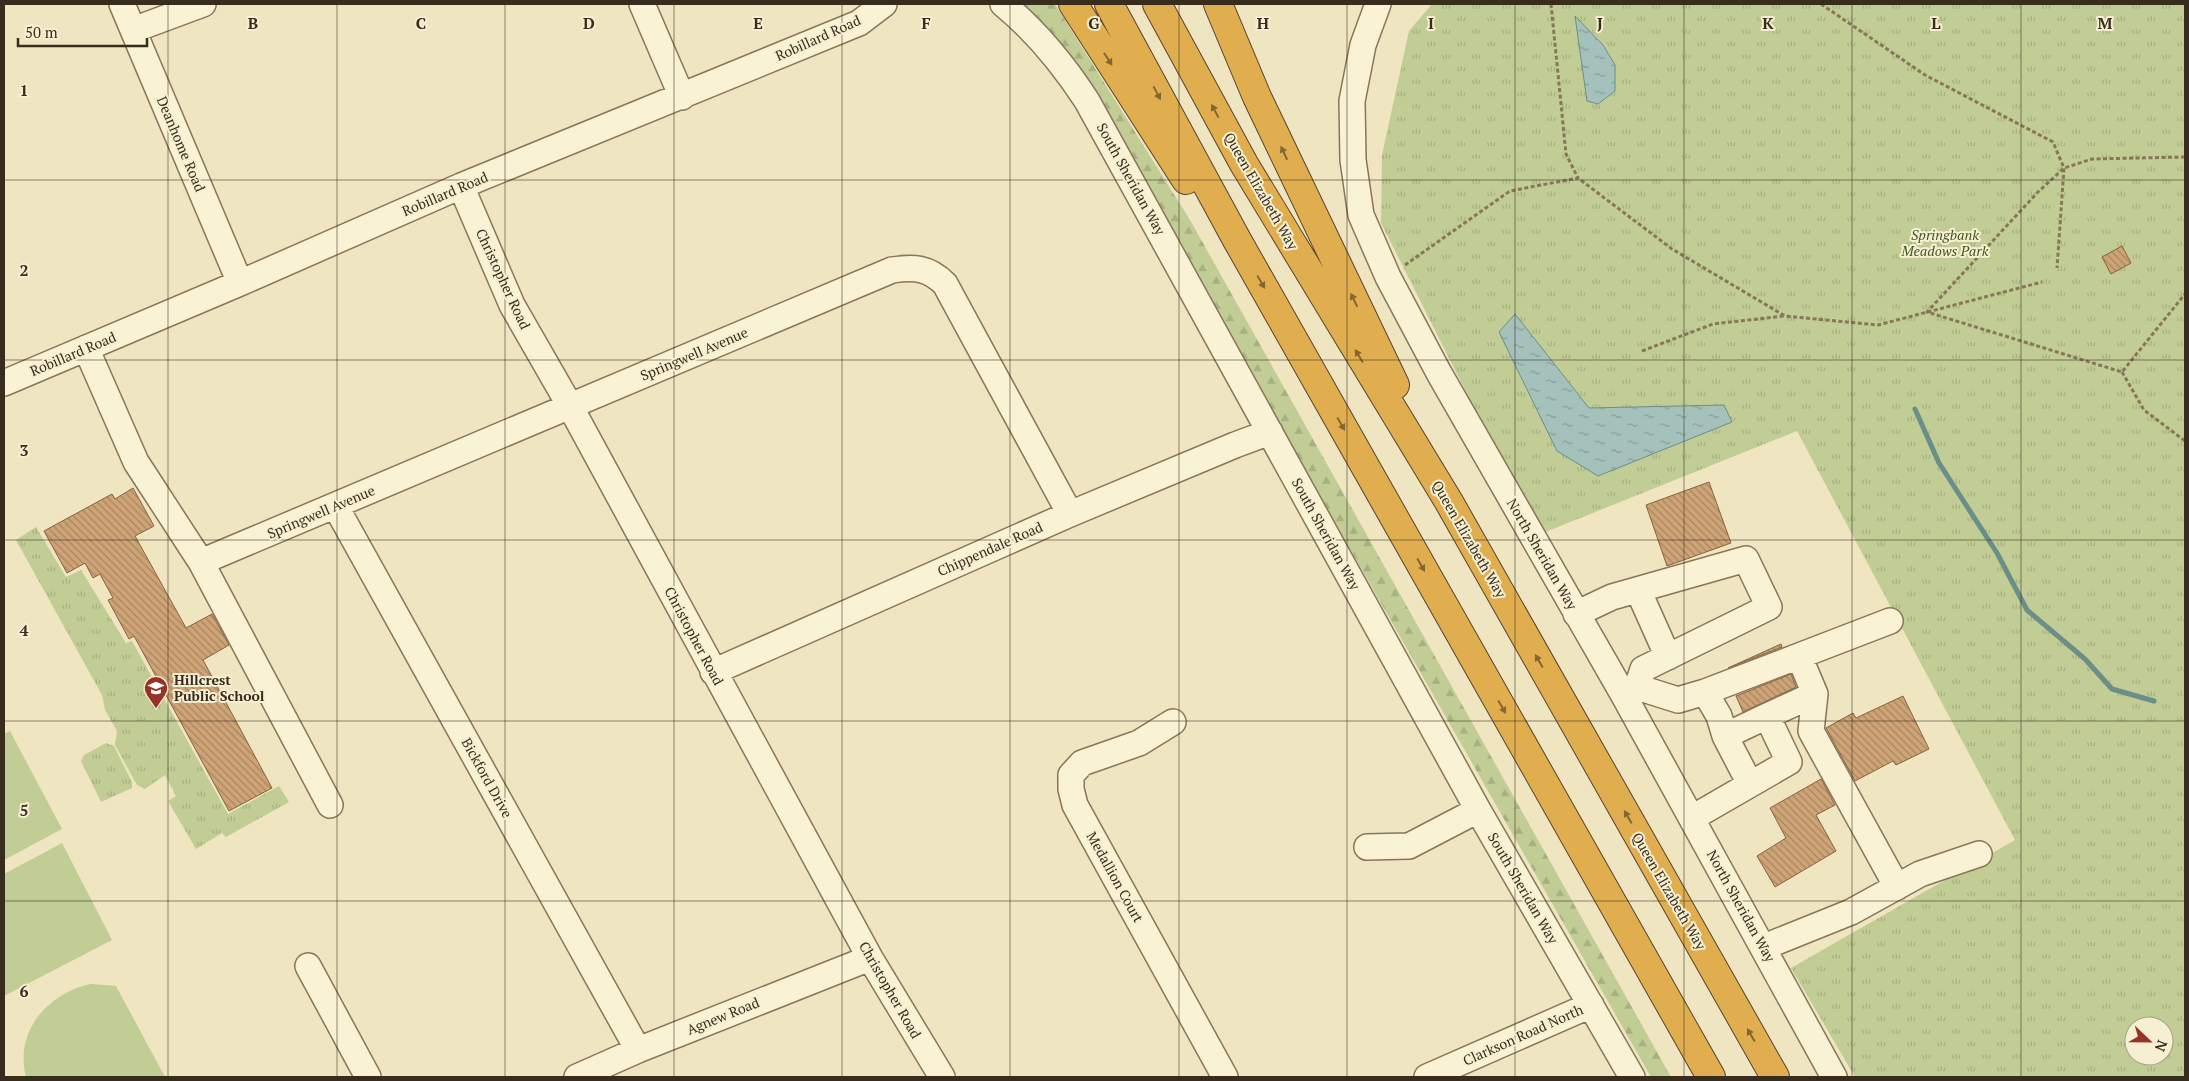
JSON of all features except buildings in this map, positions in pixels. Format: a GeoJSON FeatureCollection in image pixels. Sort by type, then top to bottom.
{"type":"FeatureCollection","features":[{"type":"Feature","properties":{"kind":"highway"},"geometry":{"type":"LineString","coordinates":[[1073,4],[1206,211],[1237,240]]}},
{"type":"Feature","properties":{"kind":"highway"},"geometry":{"type":"LineString","coordinates":[[1109,4],[1237,240],[1711,1077]]}},
{"type":"Feature","properties":{"kind":"highway","name":"Queen Elizabeth Way"},"geometry":{"type":"LineString","coordinates":[[1157,4],[1272,212],[1448,502],[1775,1077]]}},
{"type":"Feature","properties":{"kind":"highway"},"geometry":{"type":"LineString","coordinates":[[1218,4],[1258,97],[1398,391],[1448,502]]}},
{"type":"Feature","properties":{"kind":"street","name":"Deanhome Road"},"geometry":{"type":"LineString","coordinates":[[122,4],[240,283]]}},
{"type":"Feature","properties":{"kind":"street"},"geometry":{"type":"LineString","coordinates":[[134,30],[203,4]]}},
{"type":"Feature","properties":{"kind":"street"},"geometry":{"type":"LineString","coordinates":[[642,4],[682,97]]}},
{"type":"Feature","properties":{"kind":"street","name":"Robillard Road"},"geometry":{"type":"LineString","coordinates":[[4,383],[240,283],[461,186],[859,23],[884,4]]}},
{"type":"Feature","properties":{"kind":"street","name":"South Sheridan Way"},"geometry":{"type":"LineString","coordinates":[[1003,4],[1045,44],[1064,66],[1087,101],[1478,810],[1632,1077]]}},
{"type":"Feature","properties":{"kind":"street","name":"North Sheridan Way"},"geometry":{"type":"LineString","coordinates":[[1378,4],[1363,45],[1352,101],[1353,160],[1361,215],[1388,277],[1439,373],[1576,614],[1630,690],[1692,818],[1834,1077]]}},
{"type":"Feature","properties":{"kind":"street","name":"Christopher Road"},"geometry":{"type":"LineString","coordinates":[[461,186],[512,305],[570,406],[870,958],[942,1077]]}},
{"type":"Feature","properties":{"kind":"street","name":"Springwell Avenue"},"geometry":{"type":"LineString","coordinates":[[201,562],[336,507],[892,270],[912,267],[935,274],[945,284],[1070,514]]}},
{"type":"Feature","properties":{"kind":"street"},"geometry":{"type":"LineString","coordinates":[[86,348],[136,462],[201,562],[330,805]]}},
{"type":"Feature","properties":{"kind":"street","name":"Chippendale Road"},"geometry":{"type":"LineString","coordinates":[[713,672],[1070,514],[1235,444],[1270,432]]}},
{"type":"Feature","properties":{"kind":"street","name":"Bickford Drive"},"geometry":{"type":"LineString","coordinates":[[336,507],[638,1050]]}},
{"type":"Feature","properties":{"kind":"street"},"geometry":{"type":"LineString","coordinates":[[1576,614],[1612,597],[1746,559],[1769,607],[1643,669],[1630,690],[1678,700],[1705,692],[1890,621]]}},
{"type":"Feature","properties":{"kind":"street"},"geometry":{"type":"LineString","coordinates":[[1638,590],[1668,657]]}},
{"type":"Feature","properties":{"kind":"street"},"geometry":{"type":"LineString","coordinates":[[1798,656],[1815,694],[1812,731],[1897,887]]}},
{"type":"Feature","properties":{"kind":"street"},"geometry":{"type":"LineString","coordinates":[[1705,692],[1720,716],[1725,736],[1750,784]]}},
{"type":"Feature","properties":{"kind":"street"},"geometry":{"type":"LineString","coordinates":[[1725,736],[1815,694]]}},
{"type":"Feature","properties":{"kind":"street"},"geometry":{"type":"LineString","coordinates":[[1692,818],[1789,762],[1767,716]]}},
{"type":"Feature","properties":{"kind":"street","name":"Medallion Court"},"geometry":{"type":"LineString","coordinates":[[1173,722],[1139,742],[1082,763],[1071,775],[1071,790],[1076,805],[1225,1077]]}},
{"type":"Feature","properties":{"kind":"street"},"geometry":{"type":"LineString","coordinates":[[1367,847],[1409,846],[1478,810]]}},
{"type":"Feature","properties":{"kind":"street"},"geometry":{"type":"LineString","coordinates":[[1764,947],[1851,912],[1920,874],[1979,854]]}},
{"type":"Feature","properties":{"kind":"street","name":"Agnew Road"},"geometry":{"type":"LineString","coordinates":[[577,1077],[638,1050],[870,958]]}},
{"type":"Feature","properties":{"kind":"street"},"geometry":{"type":"LineString","coordinates":[[308,966],[368,1077]]}},
{"type":"Feature","properties":{"kind":"street","name":"Clarkson Road North"},"geometry":{"type":"LineString","coordinates":[[1428,1077],[1591,1005]]}},
{"type":"Feature","properties":{"kind":"path"},"geometry":{"type":"LineString","coordinates":[[1551,4],[1566,154],[1578,178],[1672,249],[1785,316]]}},
{"type":"Feature","properties":{"kind":"path"},"geometry":{"type":"LineString","coordinates":[[1821,4],[1925,75],[2053,142],[2064,168],[2057,268]]}},
{"type":"Feature","properties":{"kind":"path"},"geometry":{"type":"LineString","coordinates":[[1928,312],[2038,192],[2064,168],[2092,159],[2185,157]]}},
{"type":"Feature","properties":{"kind":"path"},"geometry":{"type":"LineString","coordinates":[[1388,277],[1510,191],[1578,178]]}},
{"type":"Feature","properties":{"kind":"path"},"geometry":{"type":"LineString","coordinates":[[1642,351],[1713,324],[1785,316],[1878,325],[2042,282]]}},
{"type":"Feature","properties":{"kind":"path"},"geometry":{"type":"LineString","coordinates":[[2122,372],[2185,294]]}},
{"type":"Feature","properties":{"kind":"path"},"geometry":{"type":"LineString","coordinates":[[1928,312],[2122,372],[2144,410],[2185,441]]}},
{"type":"Feature","properties":{"kind":"green space"},"geometry":{"type":"Polygon","coordinates":[[[1019,4],[1055,4],[1190,220],[1671,1077],[1651,1077],[1166,226],[1019,4]]]}},
{"type":"Feature","properties":{"kind":"green space","name":"Springbank Meadows Park"},"geometry":{"type":"Polygon","coordinates":[[[1432,4],[2185,4],[2185,1077],[1855,1077],[1791,968],[2015,840],[1797,431],[1538,535],[1381,223],[1382,155],[1409,31],[1432,4]]]}},
{"type":"Feature","properties":{"kind":"green space"},"geometry":{"type":"Polygon","coordinates":[[[36,527],[66,577],[81,570],[126,643],[132,641],[228,814],[279,786],[289,802],[226,837],[222,833],[196,849],[168,801],[176,796],[165,775],[145,789],[137,785],[115,745],[117,731],[105,710],[102,695],[16,540],[36,527]]]}},
{"type":"Feature","properties":{"kind":"green space"},"geometry":{"type":"Polygon","coordinates":[[[10,731],[62,829],[4,860],[4,734],[10,731]]]}},
{"type":"Feature","properties":{"kind":"green space"},"geometry":{"type":"Polygon","coordinates":[[[106,743],[114,746],[132,782],[132,788],[101,802],[81,761],[84,755],[106,743]]]}},
{"type":"Feature","properties":{"kind":"green space"},"geometry":{"type":"Polygon","coordinates":[[[62,843],[112,940],[4,996],[4,874],[62,843]]]}},
{"type":"Feature","properties":{"kind":"green space"},"geometry":{"type":"Polygon","coordinates":[[[91,984],[116,986],[165,1077],[26,1077],[25,1044],[30,1030],[38,1017],[48,1005],[61,996],[91,984]]]}},
{"type":"Feature","properties":{"kind":"water"},"geometry":{"type":"Polygon","coordinates":[[[1575,16],[1603,45],[1615,65],[1615,91],[1598,104],[1587,101],[1575,16]]]}},
{"type":"Feature","properties":{"kind":"water"},"geometry":{"type":"Polygon","coordinates":[[[1515,314],[1589,408],[1724,405],[1732,422],[1598,476],[1557,451],[1499,332],[1515,314]]]}},
{"type":"Feature","properties":{"kind":"waterway"},"geometry":{"type":"LineString","coordinates":[[1915,409],[1939,463],[1997,553],[2027,610],[2085,659],[2112,689],[2154,701]]}},
{"type":"Feature","properties":{"kind":"place","name":"Hillcrest Public School"},"geometry":{"type":"Point","coordinates":[156,709]}}]}
